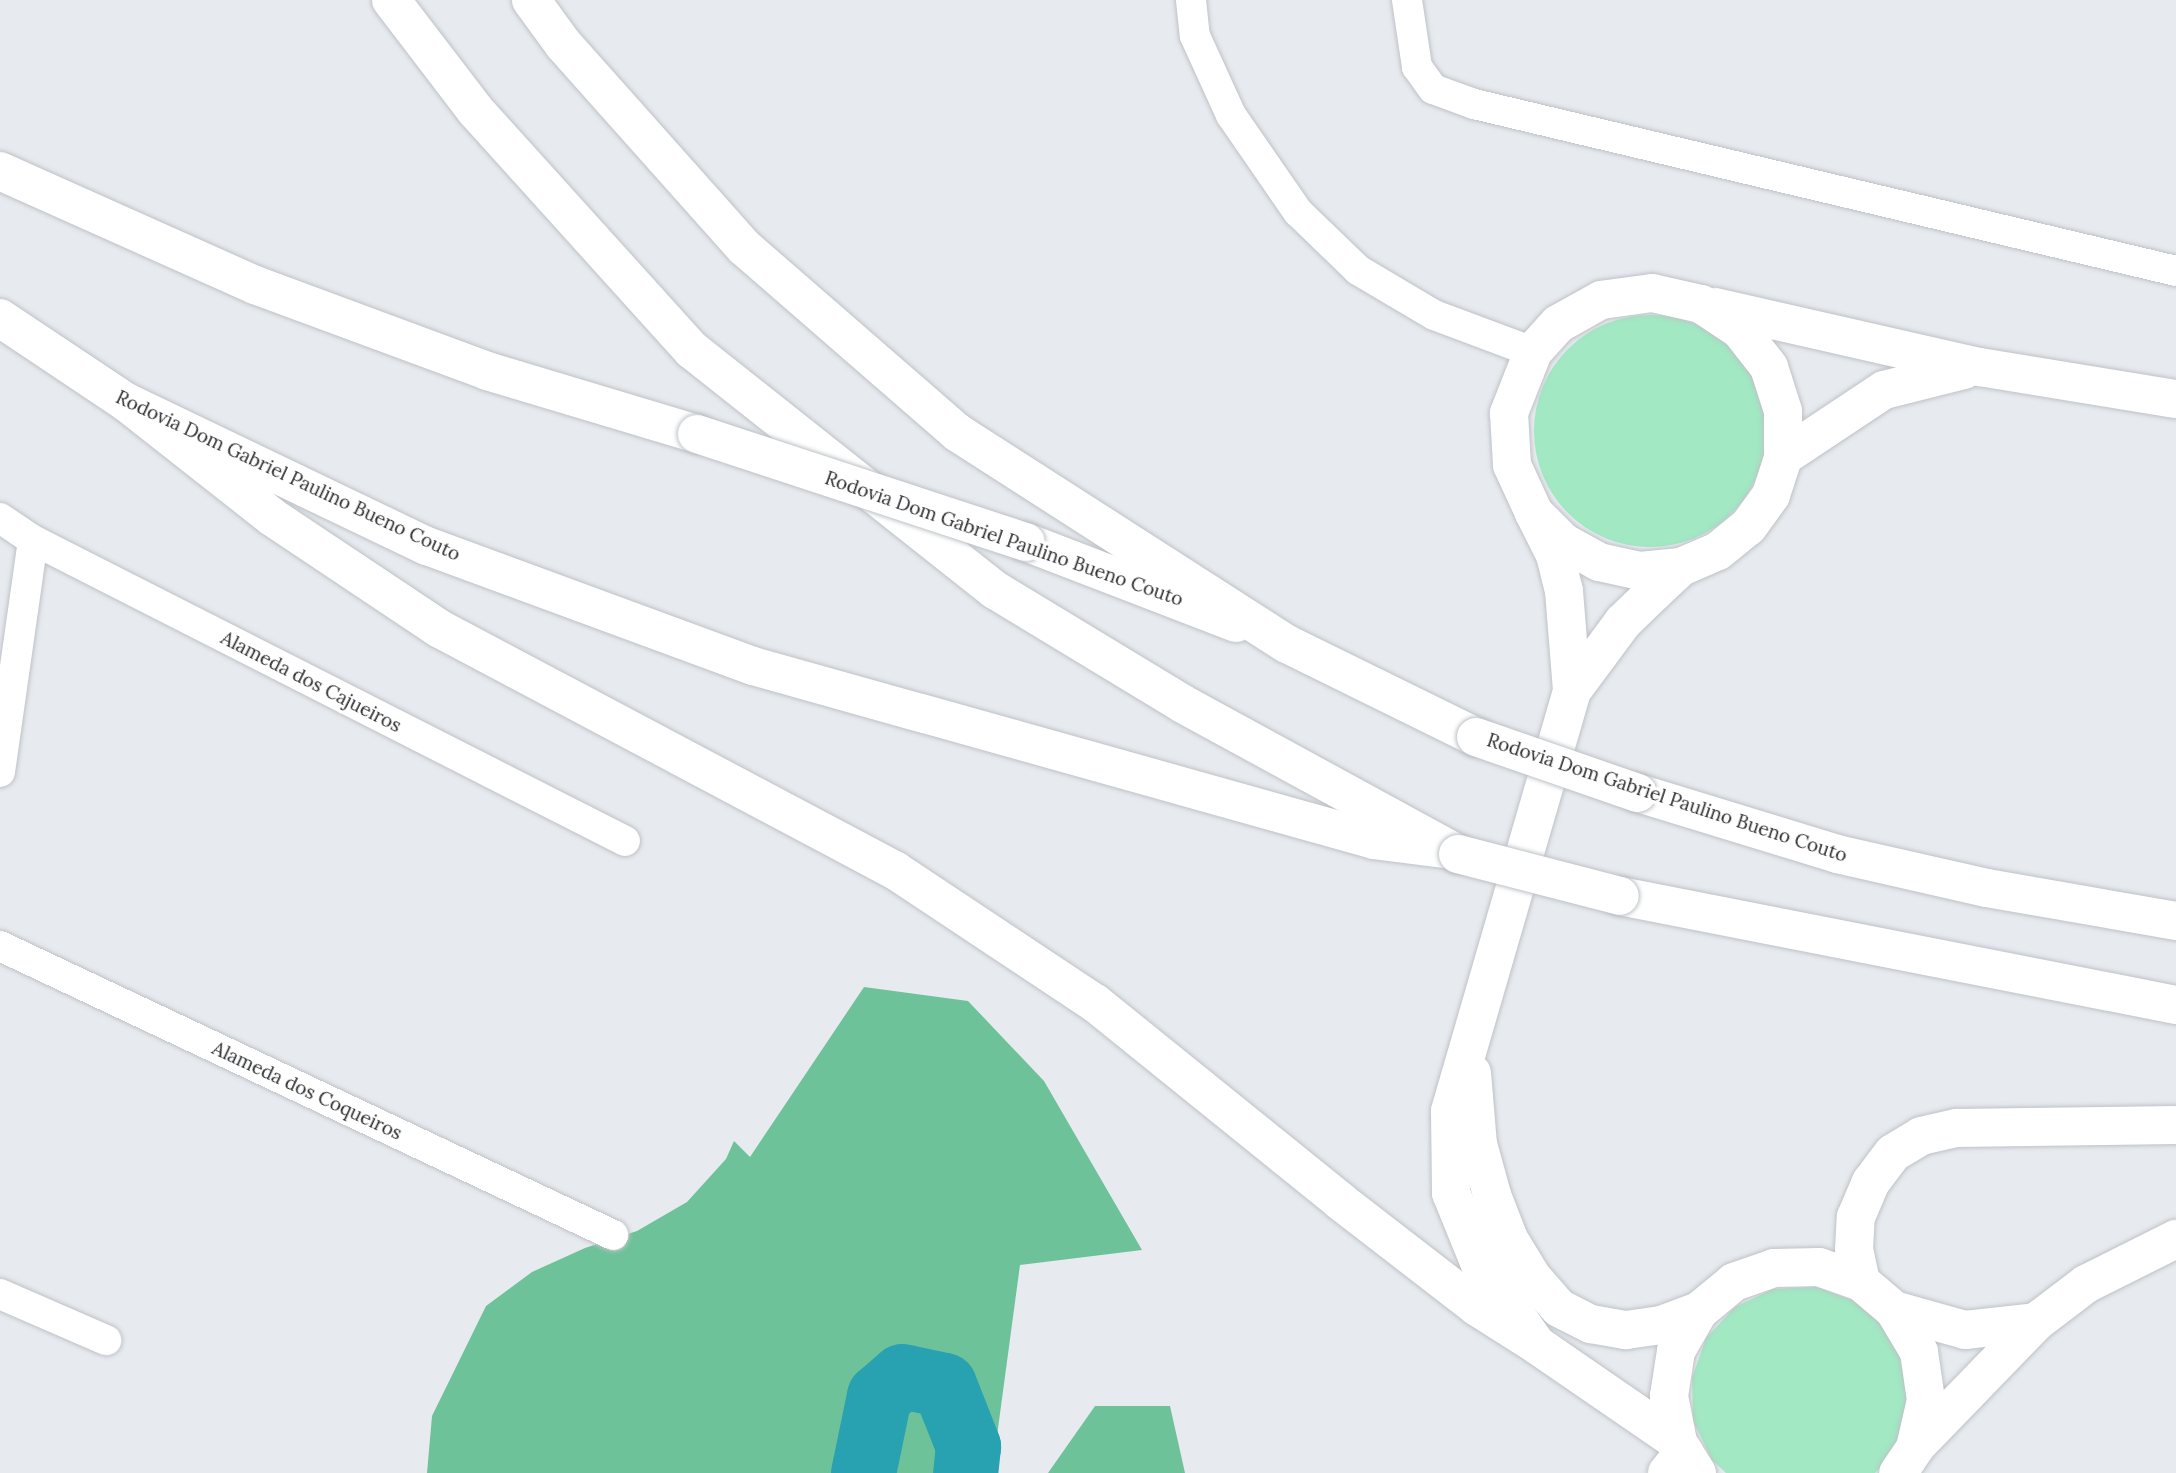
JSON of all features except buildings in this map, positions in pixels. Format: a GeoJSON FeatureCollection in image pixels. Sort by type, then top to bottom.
{"type":"FeatureCollection","features":[{"type":"Feature","properties":{"kind":"main road"},"geometry":{"type":"LineString","coordinates":[[391,0],[475,110],[692,350],[995,590],[1183,704],[1451,852]]}},
{"type":"Feature","properties":{"kind":"main road"},"geometry":{"type":"LineString","coordinates":[[531,0],[563,44],[745,248],[958,433],[1287,644]]}},
{"type":"Feature","properties":{"kind":"main road","name":"Rodovia Dom Gabriel Paulino Bueno Couto"},"geometry":{"type":"LineString","coordinates":[[0,172],[255,285],[487,371],[697,434],[1026,542],[1287,644],[1476,737],[1638,793],[1837,854],[1987,887],[2166,915]]}},
{"type":"Feature","properties":{"kind":"main road"},"geometry":{"type":"LineString","coordinates":[[1572,691],[1564,591],[1555,555],[1512,466],[1508,413],[1533,352],[1558,324],[1601,300],[1652,293],[1980,367],[2176,398]]}},
{"type":"Feature","properties":{"kind":"main road"},"geometry":{"type":"LineString","coordinates":[[1534,513],[1563,542],[1599,562],[1640,571],[1681,566],[1718,551],[1748,527],[1771,495],[1783,457],[1783,411],[1769,367],[1740,330],[1701,304]]}},
{"type":"Feature","properties":{"kind":"main road","name":"Rodovia Dom Gabriel Paulino Bueno Couto"},"geometry":{"type":"LineString","coordinates":[[0,318],[126,402],[427,546],[753,666],[1374,840],[1451,852],[1620,896],[2176,1005]]}},
{"type":"Feature","properties":{"kind":"main road"},"geometry":{"type":"LineString","coordinates":[[1783,457],[1884,390],[1917,378],[1980,367]]}},
{"type":"Feature","properties":{"kind":"main road"},"geometry":{"type":"LineString","coordinates":[[126,402],[272,517],[440,629],[896,871],[1095,1003],[1351,1210],[1477,1307],[1537,1345],[1630,1413],[1681,1460]]}},
{"type":"Feature","properties":{"kind":"main road"},"geometry":{"type":"LineString","coordinates":[[1537,1345],[1479,1262],[1451,1193],[1450,1111],[1572,691],[1623,622],[1681,566]]}},
{"type":"Feature","properties":{"kind":"main road"},"geometry":{"type":"LineString","coordinates":[[1469,1044],[1478,1144],[1492,1195],[1509,1239],[1532,1277],[1559,1308],[1591,1324],[1626,1330],[1661,1325],[1699,1311],[1734,1282],[1774,1268],[1819,1267],[1861,1282],[1894,1310],[1919,1352],[1926,1400],[1907,1460]]}},
{"type":"Feature","properties":{"kind":"main road"},"geometry":{"type":"LineString","coordinates":[[1861,1282],[1854,1250],[1856,1216],[1871,1182],[1893,1153],[1921,1136],[1957,1128],[2176,1125]]}},
{"type":"Feature","properties":{"kind":"main road"},"geometry":{"type":"LineString","coordinates":[[1907,1460],[2036,1322],[2086,1284],[2176,1239]]}},
{"type":"Feature","properties":{"kind":"main road"},"geometry":{"type":"LineString","coordinates":[[1894,1310],[1965,1329],[2036,1322]]}},
{"type":"Feature","properties":{"kind":"main road"},"geometry":{"type":"LineString","coordinates":[[1681,1460],[1670,1385],[1676,1351],[1699,1311]]}},
{"type":"Feature","properties":{"kind":"street"},"geometry":{"type":"LineString","coordinates":[[1191,0],[1195,36],[1231,115],[1298,212],[1358,270],[1434,315],[1533,352]]}},
{"type":"Feature","properties":{"kind":"street"},"geometry":{"type":"LineString","coordinates":[[1407,0],[1417,66],[1433,89],[1474,104],[2176,271]]}},
{"type":"Feature","properties":{"kind":"street","name":"Alameda dos Cajueiros"},"geometry":{"type":"LineString","coordinates":[[0,518],[33,540],[625,841]]}},
{"type":"Feature","properties":{"kind":"street"},"geometry":{"type":"LineString","coordinates":[[0,772],[33,540]]}},
{"type":"Feature","properties":{"kind":"street","name":"Alameda dos Coqueiros"},"geometry":{"type":"LineString","coordinates":[[0,946],[613,1235]]}},
{"type":"Feature","properties":{"kind":"street"},"geometry":{"type":"LineString","coordinates":[[0,1294],[106,1340]]}},
{"type":"Feature","properties":{"kind":"green space"},"geometry":{"type":"Polygon","coordinates":[[[1639,315],[1661,315],[1684,320],[1715,334],[1740,357],[1761,397],[1766,431],[1764,454],[1752,486],[1740,505],[1724,521],[1684,542],[1661,547],[1639,547],[1616,542],[1585,528],[1560,505],[1539,465],[1534,442],[1534,420],[1539,397],[1553,366],[1576,341],[1616,320],[1639,315]]]}},
{"type":"Feature","properties":{"kind":"green space"},"geometry":{"type":"Polygon","coordinates":[[[864,987],[968,1001],[1044,1081],[1142,1250],[1020,1265],[992,1473],[427,1473],[432,1416],[486,1306],[532,1272],[585,1248],[637,1231],[687,1202],[726,1159],[734,1141],[750,1157],[864,987]]]}},
{"type":"Feature","properties":{"kind":"green space"},"geometry":{"type":"Polygon","coordinates":[[[1816,1287],[1857,1302],[1888,1331],[1906,1370],[1908,1413],[1894,1453],[1875,1473],[1726,1473],[1712,1460],[1693,1421],[1692,1378],[1706,1338],[1735,1307],[1773,1289],[1816,1287]]]}},
{"type":"Feature","properties":{"kind":"green space"},"geometry":{"type":"Polygon","coordinates":[[[1095,1406],[1170,1406],[1185,1473],[1048,1473],[1095,1406]]]}},
{"type":"Feature","properties":{"kind":"waterway"},"geometry":{"type":"LineString","coordinates":[[863,1473],[879,1396],[902,1376],[944,1385],[968,1446],[965,1473]]}}]}
